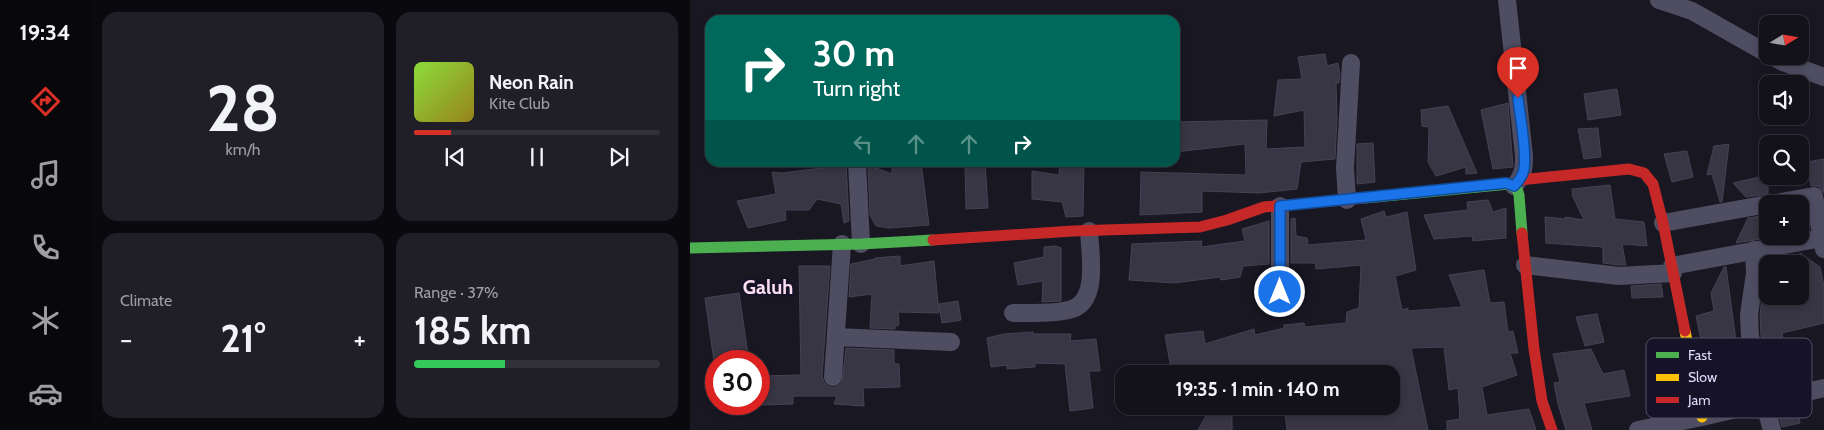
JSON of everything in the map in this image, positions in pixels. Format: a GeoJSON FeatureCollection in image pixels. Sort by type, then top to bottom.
{"type":"FeatureCollection","features":[{"type":"Feature","properties":{"kind":"street"},"geometry":{"type":"LineString","coordinates":[[1516,0],[1507,0],[1524,156],[1524,170],[1517,183],[1534,356],[1545,413],[1552,430]]}},
{"type":"Feature","properties":{"kind":"street"},"geometry":{"type":"LineString","coordinates":[[1659,0],[1692,11],[1759,49]]}},
{"type":"Feature","properties":{"kind":"street"},"geometry":{"type":"LineString","coordinates":[[1347,200],[1345,168],[1351,63]]}},
{"type":"Feature","properties":{"kind":"street"},"geometry":{"type":"LineString","coordinates":[[1791,65],[1824,77]]}},
{"type":"Feature","properties":{"kind":"street"},"geometry":{"type":"LineString","coordinates":[[857,167],[861,244]]}},
{"type":"Feature","properties":{"kind":"street"},"geometry":{"type":"LineString","coordinates":[[690,248],[861,244],[1200,226],[1227,220],[1250,211],[1280,206],[1517,183],[1629,169],[1644,173],[1653,184],[1663,223],[1686,338]]}},
{"type":"Feature","properties":{"kind":"street"},"geometry":{"type":"LineString","coordinates":[[1525,265],[1619,276],[1672,269],[1754,250],[1823,243],[1819,195]]}},
{"type":"Feature","properties":{"kind":"street"},"geometry":{"type":"LineString","coordinates":[[1280,206],[1280,292]]}},
{"type":"Feature","properties":{"kind":"street"},"geometry":{"type":"LineString","coordinates":[[1663,223],[1759,206]]}},
{"type":"Feature","properties":{"kind":"street"},"geometry":{"type":"LineString","coordinates":[[1013,313],[1071,310],[1080,305],[1087,296],[1090,286],[1089,231]]}},
{"type":"Feature","properties":{"kind":"street"},"geometry":{"type":"LineString","coordinates":[[834,377],[842,244]]}},
{"type":"Feature","properties":{"kind":"street"},"geometry":{"type":"LineString","coordinates":[[1750,338],[1749,314],[1755,273],[1754,250]]}},
{"type":"Feature","properties":{"kind":"street"},"geometry":{"type":"LineString","coordinates":[[836,337],[951,342]]}},
{"type":"Feature","properties":{"kind":"street"},"geometry":{"type":"LineString","coordinates":[[1638,430],[1697,418]]}},
{"type":"Feature","properties":{"kind":"building"},"geometry":{"type":"Polygon","coordinates":[[[1325,54],[1327,66],[1338,63],[1340,75],[1339,83],[1336,83],[1335,159],[1301,162],[1297,189],[1259,193],[1202,191],[1202,212],[1140,215],[1141,172],[1246,175],[1245,144],[1180,151],[1180,122],[1267,120],[1266,149],[1305,147],[1304,110],[1274,116],[1278,80],[1302,79],[1298,57],[1325,54]]]}},
{"type":"Feature","properties":{"kind":"building"},"geometry":{"type":"Polygon","coordinates":[[[1617,89],[1621,115],[1588,120],[1584,94],[1617,89]]]}},
{"type":"Feature","properties":{"kind":"building"},"geometry":{"type":"Polygon","coordinates":[[[1508,103],[1513,167],[1493,169],[1481,110],[1508,103]]]}},
{"type":"Feature","properties":{"kind":"building"},"geometry":{"type":"Polygon","coordinates":[[[1448,106],[1477,173],[1466,174],[1466,167],[1436,176],[1428,162],[1429,127],[1422,126],[1421,110],[1448,106]]]}},
{"type":"Feature","properties":{"kind":"building"},"geometry":{"type":"Polygon","coordinates":[[[1598,128],[1601,157],[1584,159],[1578,129],[1598,128]]]}},
{"type":"Feature","properties":{"kind":"building"},"geometry":{"type":"Polygon","coordinates":[[[1373,143],[1375,182],[1357,184],[1357,144],[1373,143]]]}},
{"type":"Feature","properties":{"kind":"building"},"geometry":{"type":"Polygon","coordinates":[[[1729,144],[1722,202],[1720,202],[1712,174],[1707,175],[1714,146],[1729,144]]]}},
{"type":"Feature","properties":{"kind":"building"},"geometry":{"type":"Polygon","coordinates":[[[1687,151],[1693,177],[1672,182],[1664,154],[1687,151]]]}},
{"type":"Feature","properties":{"kind":"building"},"geometry":{"type":"Polygon","coordinates":[[[1824,159],[1824,193],[1818,186],[1811,186],[1809,162],[1824,159]]]}},
{"type":"Feature","properties":{"kind":"building"},"geometry":{"type":"Polygon","coordinates":[[[846,167],[849,221],[844,223],[841,204],[817,199],[809,210],[785,210],[786,220],[748,228],[737,201],[776,194],[772,172],[782,173],[846,167]]]}},
{"type":"Feature","properties":{"kind":"building"},"geometry":{"type":"Polygon","coordinates":[[[868,167],[892,174],[892,167],[922,167],[929,225],[889,228],[876,226],[870,215],[868,167]]]}},
{"type":"Feature","properties":{"kind":"building"},"geometry":{"type":"Polygon","coordinates":[[[965,167],[985,167],[988,208],[966,209],[965,167]]]}},
{"type":"Feature","properties":{"kind":"building"},"geometry":{"type":"Polygon","coordinates":[[[1060,167],[1084,167],[1083,216],[1066,217],[1062,202],[1032,199],[1032,171],[1059,175],[1060,167]]]}},
{"type":"Feature","properties":{"kind":"building"},"geometry":{"type":"Polygon","coordinates":[[[1759,177],[1759,185],[1768,185],[1768,194],[1746,197],[1733,183],[1759,177]]]}},
{"type":"Feature","properties":{"kind":"building"},"geometry":{"type":"Polygon","coordinates":[[[1610,185],[1615,219],[1644,222],[1647,246],[1622,244],[1626,265],[1619,265],[1603,263],[1603,247],[1546,243],[1545,217],[1566,219],[1565,217],[1584,220],[1573,197],[1572,189],[1610,185]]]}},
{"type":"Feature","properties":{"kind":"building"},"geometry":{"type":"Polygon","coordinates":[[[1488,200],[1493,212],[1506,208],[1506,238],[1473,241],[1472,236],[1434,239],[1424,215],[1468,210],[1467,202],[1488,200]]]}},
{"type":"Feature","properties":{"kind":"building"},"geometry":{"type":"Polygon","coordinates":[[[1384,211],[1386,217],[1407,212],[1416,270],[1395,276],[1402,310],[1408,308],[1408,311],[1462,307],[1449,275],[1484,270],[1490,303],[1504,302],[1508,332],[1513,331],[1518,353],[1510,353],[1517,375],[1482,387],[1487,415],[1529,409],[1536,430],[1447,430],[1447,421],[1460,419],[1458,388],[1449,390],[1444,347],[1411,348],[1428,430],[1287,430],[1285,415],[1400,415],[1400,365],[1170,365],[1165,335],[1203,331],[1205,344],[1254,329],[1255,335],[1284,328],[1284,325],[1304,323],[1305,327],[1346,323],[1347,312],[1359,308],[1361,265],[1316,269],[1315,263],[1291,263],[1291,219],[1295,218],[1296,236],[1307,238],[1308,245],[1366,240],[1361,219],[1384,211]]]}},
{"type":"Feature","properties":{"kind":"building"},"geometry":{"type":"Polygon","coordinates":[[[1759,216],[1759,239],[1736,243],[1748,218],[1759,216]]]}},
{"type":"Feature","properties":{"kind":"building"},"geometry":{"type":"Polygon","coordinates":[[[1269,221],[1269,264],[1243,266],[1240,277],[1221,280],[1220,277],[1174,283],[1129,280],[1132,244],[1202,241],[1201,247],[1245,241],[1242,229],[1269,221]]]}},
{"type":"Feature","properties":{"kind":"building"},"geometry":{"type":"Polygon","coordinates":[[[1056,246],[1061,248],[1061,301],[1042,302],[1043,281],[1018,285],[1014,263],[1044,257],[1044,247],[1056,246]]]}},
{"type":"Feature","properties":{"kind":"building"},"geometry":{"type":"Polygon","coordinates":[[[900,256],[900,266],[934,261],[939,313],[898,312],[899,325],[895,326],[895,329],[870,328],[872,294],[849,297],[851,264],[875,258],[900,256]]]}},
{"type":"Feature","properties":{"kind":"building"},"geometry":{"type":"Polygon","coordinates":[[[1809,259],[1820,267],[1824,286],[1824,323],[1782,333],[1783,338],[1762,338],[1761,305],[1809,305],[1809,259]]]}},
{"type":"Feature","properties":{"kind":"building"},"geometry":{"type":"Polygon","coordinates":[[[799,266],[830,266],[822,376],[824,382],[833,388],[842,382],[846,348],[894,350],[894,364],[899,364],[900,387],[863,388],[864,406],[834,404],[837,396],[793,396],[793,404],[770,405],[770,376],[801,375],[799,266]]]}},
{"type":"Feature","properties":{"kind":"building"},"geometry":{"type":"Polygon","coordinates":[[[1724,267],[1726,267],[1736,338],[1701,338],[1696,316],[1714,311],[1711,293],[1724,267]]]}},
{"type":"Feature","properties":{"kind":"building"},"geometry":{"type":"Polygon","coordinates":[[[1661,284],[1663,297],[1632,298],[1631,286],[1661,284]]]}},
{"type":"Feature","properties":{"kind":"building"},"geometry":{"type":"Polygon","coordinates":[[[739,293],[747,350],[712,350],[705,298],[739,293]]]}},
{"type":"Feature","properties":{"kind":"building"},"geometry":{"type":"Polygon","coordinates":[[[958,301],[961,320],[942,323],[939,304],[958,301]]]}},
{"type":"Feature","properties":{"kind":"building"},"geometry":{"type":"Polygon","coordinates":[[[1597,314],[1604,342],[1585,346],[1576,317],[1597,314]]]}},
{"type":"Feature","properties":{"kind":"building"},"geometry":{"type":"Polygon","coordinates":[[[1033,332],[1033,334],[1071,334],[1070,341],[1096,339],[1100,371],[1089,371],[1093,408],[1070,411],[1065,364],[1035,363],[1035,367],[1007,369],[1007,365],[991,367],[987,338],[1004,334],[1033,332]]]}},
{"type":"Feature","properties":{"kind":"building"},"geometry":{"type":"Polygon","coordinates":[[[1591,349],[1603,374],[1624,370],[1630,396],[1584,403],[1592,430],[1566,430],[1554,383],[1560,382],[1553,354],[1591,349]]]}},
{"type":"Feature","properties":{"kind":"building"},"geometry":{"type":"Polygon","coordinates":[[[1206,415],[1232,415],[1232,430],[1198,430],[1206,415]]]}},
{"type":"Feature","properties":{"kind":"building"},"geometry":{"type":"Polygon","coordinates":[[[1779,418],[1799,418],[1800,423],[1782,427],[1779,418]]]}},
{"type":"Feature","properties":{"kind":"traffic: fast"},"geometry":{"type":"LineString","coordinates":[[1365,198],[1509,184],[1517,189],[1519,195],[1522,233]]}},
{"type":"Feature","properties":{"kind":"traffic: fast"},"geometry":{"type":"LineString","coordinates":[[690,248],[861,244],[933,240]]}},
{"type":"Feature","properties":{"kind":"traffic: slow"},"geometry":{"type":"LineString","coordinates":[[1685,331],[1686,338]]}},
{"type":"Feature","properties":{"kind":"traffic: jam"},"geometry":{"type":"LineString","coordinates":[[1520,180],[1629,169],[1644,173],[1653,184],[1685,331]]}},
{"type":"Feature","properties":{"kind":"traffic: jam"},"geometry":{"type":"LineString","coordinates":[[933,240],[1073,231],[1200,227],[1264,207],[1365,198]]}},
{"type":"Feature","properties":{"kind":"traffic: jam"},"geometry":{"type":"LineString","coordinates":[[1522,233],[1534,349],[1542,401],[1552,430]]}},
{"type":"Feature","properties":{"kind":"district","name":"Galuh"},"geometry":{"type":"Point","coordinates":[768,287]}},
{"type":"Feature","properties":{"kind":"route"},"geometry":{"type":"LineString","coordinates":[[1280,292],[1280,206],[1506,183],[1514,186],[1520,180],[1524,170],[1518,98]]}}]}
